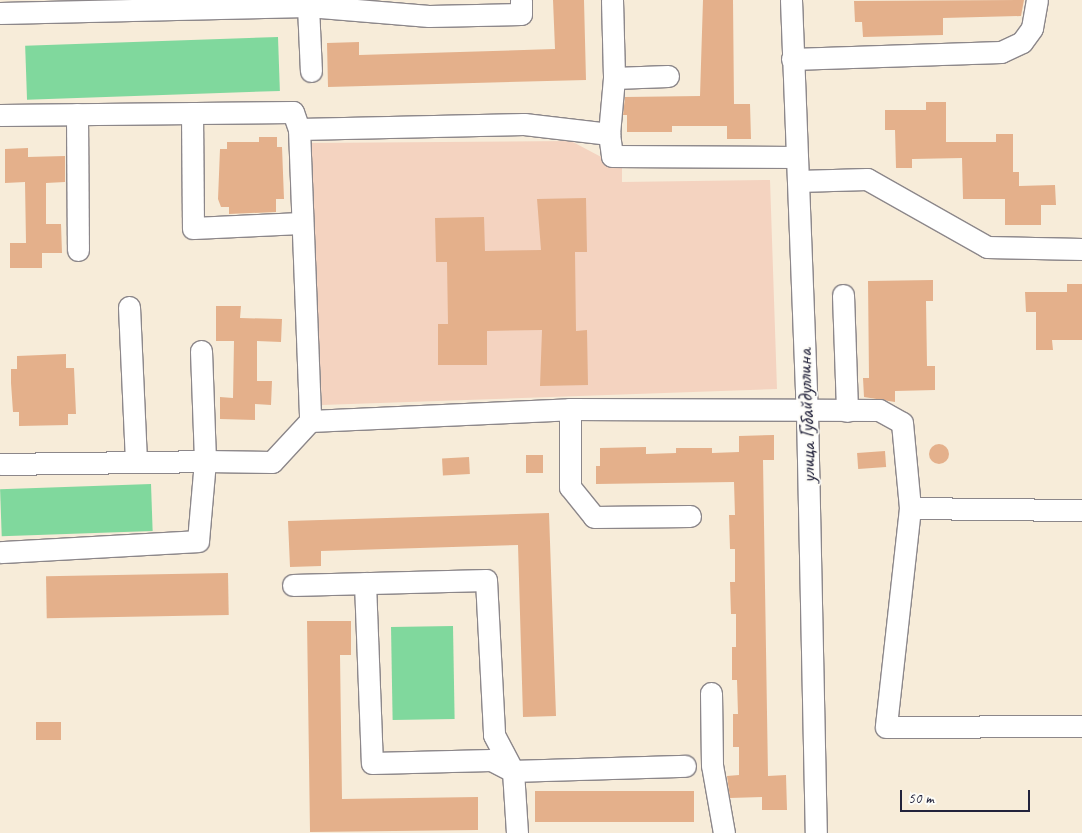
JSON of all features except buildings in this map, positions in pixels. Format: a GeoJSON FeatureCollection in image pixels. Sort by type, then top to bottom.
{"type":"FeatureCollection","features":[{"type":"Feature","properties":{"kind":"street"},"geometry":{"type":"LineString","coordinates":[[429,8],[446,0]]}},
{"type":"Feature","properties":{"kind":"street"},"geometry":{"type":"LineString","coordinates":[[0,13],[308,6],[429,8],[521,14],[521,0]]}},
{"type":"Feature","properties":{"kind":"street"},"geometry":{"type":"LineString","coordinates":[[612,0],[614,78],[609,134],[612,156],[797,157]]}},
{"type":"Feature","properties":{"kind":"street","name":"улица Губайдуллина"},"geometry":{"type":"LineString","coordinates":[[791,0],[807,412],[816,833]]}},
{"type":"Feature","properties":{"kind":"street"},"geometry":{"type":"LineString","coordinates":[[792,59],[1001,52],[1022,42],[1032,28],[1037,0]]}},
{"type":"Feature","properties":{"kind":"street"},"geometry":{"type":"LineString","coordinates":[[308,6],[311,71]]}},
{"type":"Feature","properties":{"kind":"street"},"geometry":{"type":"LineString","coordinates":[[614,78],[668,76]]}},
{"type":"Feature","properties":{"kind":"street"},"geometry":{"type":"LineString","coordinates":[[0,115],[293,112],[299,128],[301,223],[310,421]]}},
{"type":"Feature","properties":{"kind":"street"},"geometry":{"type":"LineString","coordinates":[[192,113],[193,228],[301,223]]}},
{"type":"Feature","properties":{"kind":"street"},"geometry":{"type":"LineString","coordinates":[[77,114],[78,250]]}},
{"type":"Feature","properties":{"kind":"street"},"geometry":{"type":"LineString","coordinates":[[299,128],[524,124],[609,134]]}},
{"type":"Feature","properties":{"kind":"street"},"geometry":{"type":"LineString","coordinates":[[798,181],[867,179],[986,247],[1082,249]]}},
{"type":"Feature","properties":{"kind":"street"},"geometry":{"type":"LineString","coordinates":[[843,295],[847,411]]}},
{"type":"Feature","properties":{"kind":"street"},"geometry":{"type":"LineString","coordinates":[[129,307],[136,460]]}},
{"type":"Feature","properties":{"kind":"street"},"geometry":{"type":"LineString","coordinates":[[0,552],[198,541],[205,461],[201,351]]}},
{"type":"Feature","properties":{"kind":"street"},"geometry":{"type":"LineString","coordinates":[[570,409],[570,487],[594,517],[690,516]]}},
{"type":"Feature","properties":{"kind":"street"},"geometry":{"type":"LineString","coordinates":[[0,464],[136,460],[272,462],[310,421],[570,409],[807,412],[879,410],[902,423],[910,508],[886,727],[1082,726]]}},
{"type":"Feature","properties":{"kind":"street"},"geometry":{"type":"LineString","coordinates":[[910,508],[1082,510]]}},
{"type":"Feature","properties":{"kind":"street"},"geometry":{"type":"LineString","coordinates":[[293,585],[486,580],[494,735],[513,772],[517,833]]}},
{"type":"Feature","properties":{"kind":"street"},"geometry":{"type":"LineString","coordinates":[[364,584],[372,763],[490,760],[513,772],[685,766]]}},
{"type":"Feature","properties":{"kind":"street"},"geometry":{"type":"LineString","coordinates":[[711,693],[712,765],[724,833]]}},
{"type":"Feature","properties":{"kind":"shaded area"},"geometry":{"type":"Polygon","coordinates":[[[571,141],[622,168],[622,182],[770,180],[777,389],[322,405],[309,143],[571,141]]]}},
{"type":"Feature","properties":{"kind":"green space"},"geometry":{"type":"Polygon","coordinates":[[[278,37],[280,91],[27,100],[25,46],[278,37]]]}},
{"type":"Feature","properties":{"kind":"green space"},"geometry":{"type":"Polygon","coordinates":[[[151,484],[153,531],[2,536],[0,489],[151,484]]]}},
{"type":"Feature","properties":{"kind":"green space"},"geometry":{"type":"Polygon","coordinates":[[[453,626],[455,719],[393,720],[391,627],[453,626]]]}}]}
